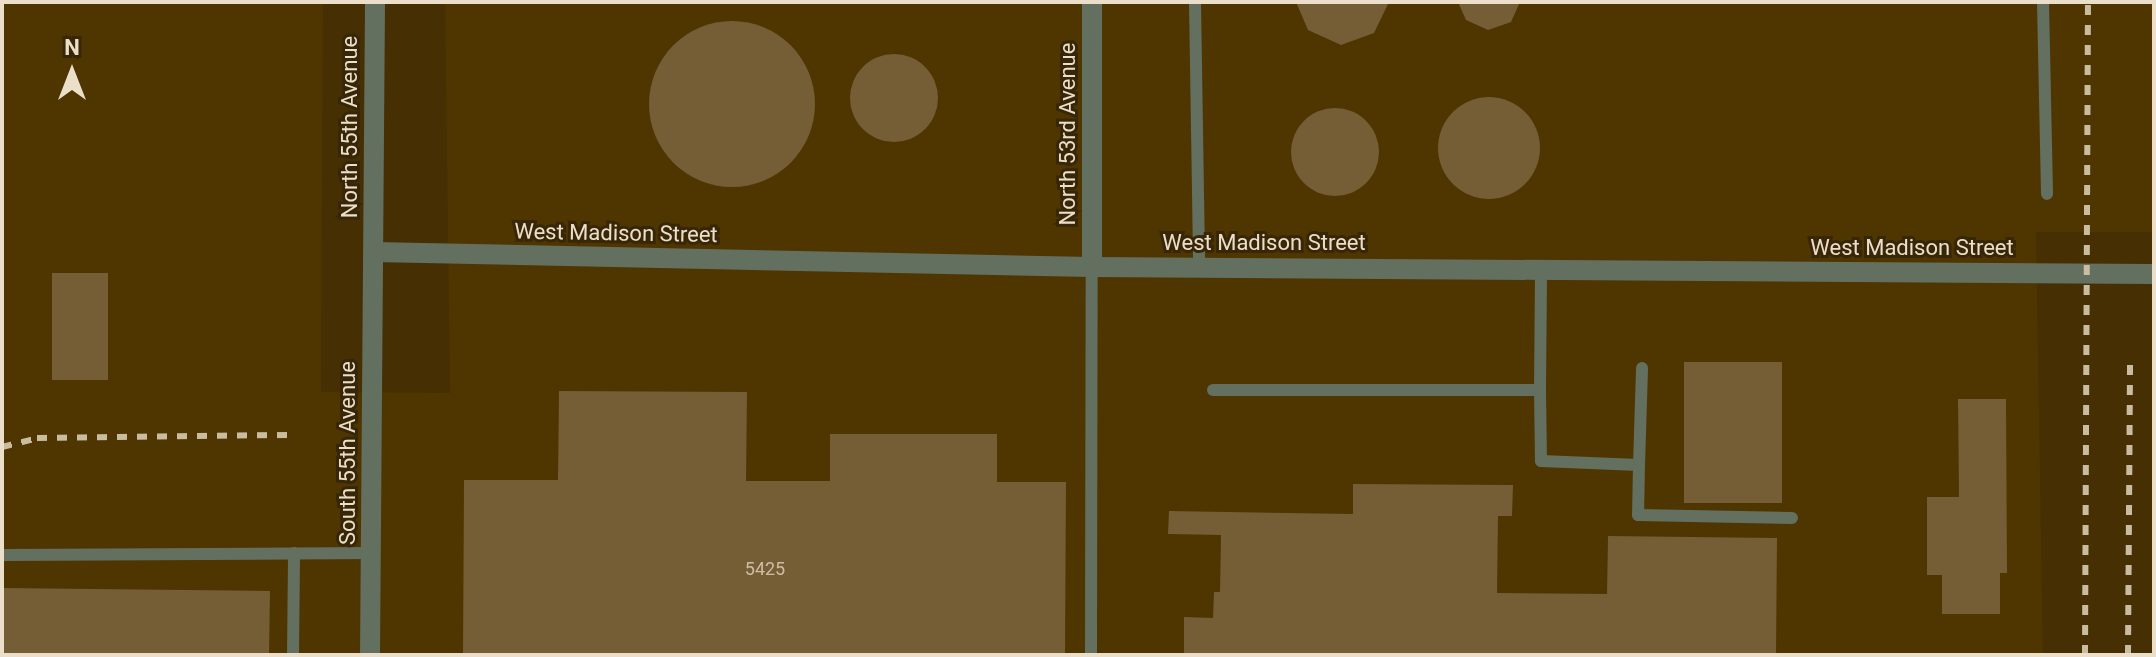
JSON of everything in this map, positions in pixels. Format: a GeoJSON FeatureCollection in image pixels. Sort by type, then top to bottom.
{"type":"FeatureCollection","features":[{"type":"Feature","properties":{"kind":"street","name":"North 55th Avenue"},"geometry":{"type":"LineString","coordinates":[[374,252],[375,2]]}},
{"type":"Feature","properties":{"kind":"street","name":"North 53rd Avenue"},"geometry":{"type":"LineString","coordinates":[[1092,2],[1092,267]]}},
{"type":"Feature","properties":{"kind":"street","name":"West Madison Street"},"geometry":{"type":"LineString","coordinates":[[374,252],[1092,267],[2154,274]]}},
{"type":"Feature","properties":{"kind":"street","name":"South 55th Avenue"},"geometry":{"type":"LineString","coordinates":[[370,655],[374,252]]}},
{"type":"Feature","properties":{"kind":"lane"},"geometry":{"type":"LineString","coordinates":[[1195,2],[1199,267]]}},
{"type":"Feature","properties":{"kind":"lane"},"geometry":{"type":"LineString","coordinates":[[2043,2],[2047,194]]}},
{"type":"Feature","properties":{"kind":"lane"},"geometry":{"type":"LineString","coordinates":[[1091,655],[1092,267]]}},
{"type":"Feature","properties":{"kind":"lane"},"geometry":{"type":"LineString","coordinates":[[1541,269],[1541,461],[1639,465]]}},
{"type":"Feature","properties":{"kind":"lane"},"geometry":{"type":"LineString","coordinates":[[1642,368],[1638,515],[1792,518]]}},
{"type":"Feature","properties":{"kind":"lane"},"geometry":{"type":"LineString","coordinates":[[1213,390],[1540,390]]}},
{"type":"Feature","properties":{"kind":"lane"},"geometry":{"type":"LineString","coordinates":[[293,655],[294,553]]}},
{"type":"Feature","properties":{"kind":"lane"},"geometry":{"type":"LineString","coordinates":[[2,555],[371,553]]}},
{"type":"Feature","properties":{"kind":"shaded area"},"geometry":{"type":"Polygon","coordinates":[[[2,2],[323,2],[321,392],[450,393],[445,2],[2154,2],[2154,232],[2036,232],[2043,655],[2,655],[2,2]]]}},
{"type":"Feature","properties":{"kind":"building"},"geometry":{"type":"Polygon","coordinates":[[[1296,2],[1389,2],[1374,33],[1341,45],[1308,30],[1296,2]]]}},
{"type":"Feature","properties":{"kind":"building"},"geometry":{"type":"Polygon","coordinates":[[[1458,2],[1520,2],[1511,22],[1488,30],[1466,20],[1458,2]]]}},
{"type":"Feature","properties":{"kind":"building"},"geometry":{"type":"Polygon","coordinates":[[[732,21],[764,28],[790,46],[808,72],[815,104],[808,136],[790,162],[764,180],[732,187],[700,180],[674,162],[656,136],[649,104],[656,72],[674,46],[700,28],[732,21]]]}},
{"type":"Feature","properties":{"kind":"building"},"geometry":{"type":"Polygon","coordinates":[[[894,54],[911,58],[925,67],[934,81],[938,98],[934,115],[925,129],[911,138],[894,142],[877,138],[863,129],[854,115],[850,98],[854,81],[863,67],[877,58],[894,54]]]}},
{"type":"Feature","properties":{"kind":"building"},"geometry":{"type":"Polygon","coordinates":[[[1489,97],[1508,101],[1525,112],[1536,129],[1540,148],[1536,167],[1525,184],[1508,195],[1489,199],[1470,195],[1453,184],[1442,167],[1438,148],[1442,129],[1453,112],[1470,101],[1489,97]]]}},
{"type":"Feature","properties":{"kind":"building"},"geometry":{"type":"Polygon","coordinates":[[[1335,108],[1352,111],[1366,121],[1376,135],[1379,152],[1376,169],[1366,183],[1352,193],[1335,196],[1318,193],[1304,183],[1294,169],[1291,152],[1294,135],[1304,121],[1318,111],[1335,108]]]}},
{"type":"Feature","properties":{"kind":"building"},"geometry":{"type":"Polygon","coordinates":[[[52,273],[108,273],[108,380],[52,380],[52,273]]]}},
{"type":"Feature","properties":{"kind":"building"},"geometry":{"type":"Polygon","coordinates":[[[1684,362],[1782,362],[1782,503],[1684,503],[1684,362]]]}},
{"type":"Feature","properties":{"kind":"building"},"geometry":{"type":"Polygon","coordinates":[[[559,391],[747,392],[746,481],[830,481],[830,434],[997,434],[997,482],[1066,482],[1065,655],[463,655],[464,480],[558,480],[559,391]]]}},
{"type":"Feature","properties":{"kind":"building"},"geometry":{"type":"Polygon","coordinates":[[[1958,399],[2006,399],[2007,573],[2000,573],[2000,614],[1942,614],[1942,575],[1927,575],[1927,497],[1959,497],[1958,399]]]}},
{"type":"Feature","properties":{"kind":"building"},"geometry":{"type":"Polygon","coordinates":[[[1353,484],[1513,485],[1512,516],[1498,516],[1497,593],[1607,594],[1608,536],[1777,538],[1776,655],[1184,655],[1184,617],[1213,618],[1214,592],[1220,592],[1221,535],[1168,534],[1169,511],[1353,514],[1353,484]]]}},
{"type":"Feature","properties":{"kind":"building"},"geometry":{"type":"Polygon","coordinates":[[[2,588],[270,591],[269,655],[2,655],[2,588]]]}},
{"type":"Feature","properties":{"kind":"railway"},"geometry":{"type":"LineString","coordinates":[[2085,655],[2088,2]]}},
{"type":"Feature","properties":{"kind":"railway"},"geometry":{"type":"LineString","coordinates":[[2128,655],[2130,362]]}},
{"type":"Feature","properties":{"kind":"railway"},"geometry":{"type":"LineString","coordinates":[[2,447],[37,438],[292,435]]}}]}
